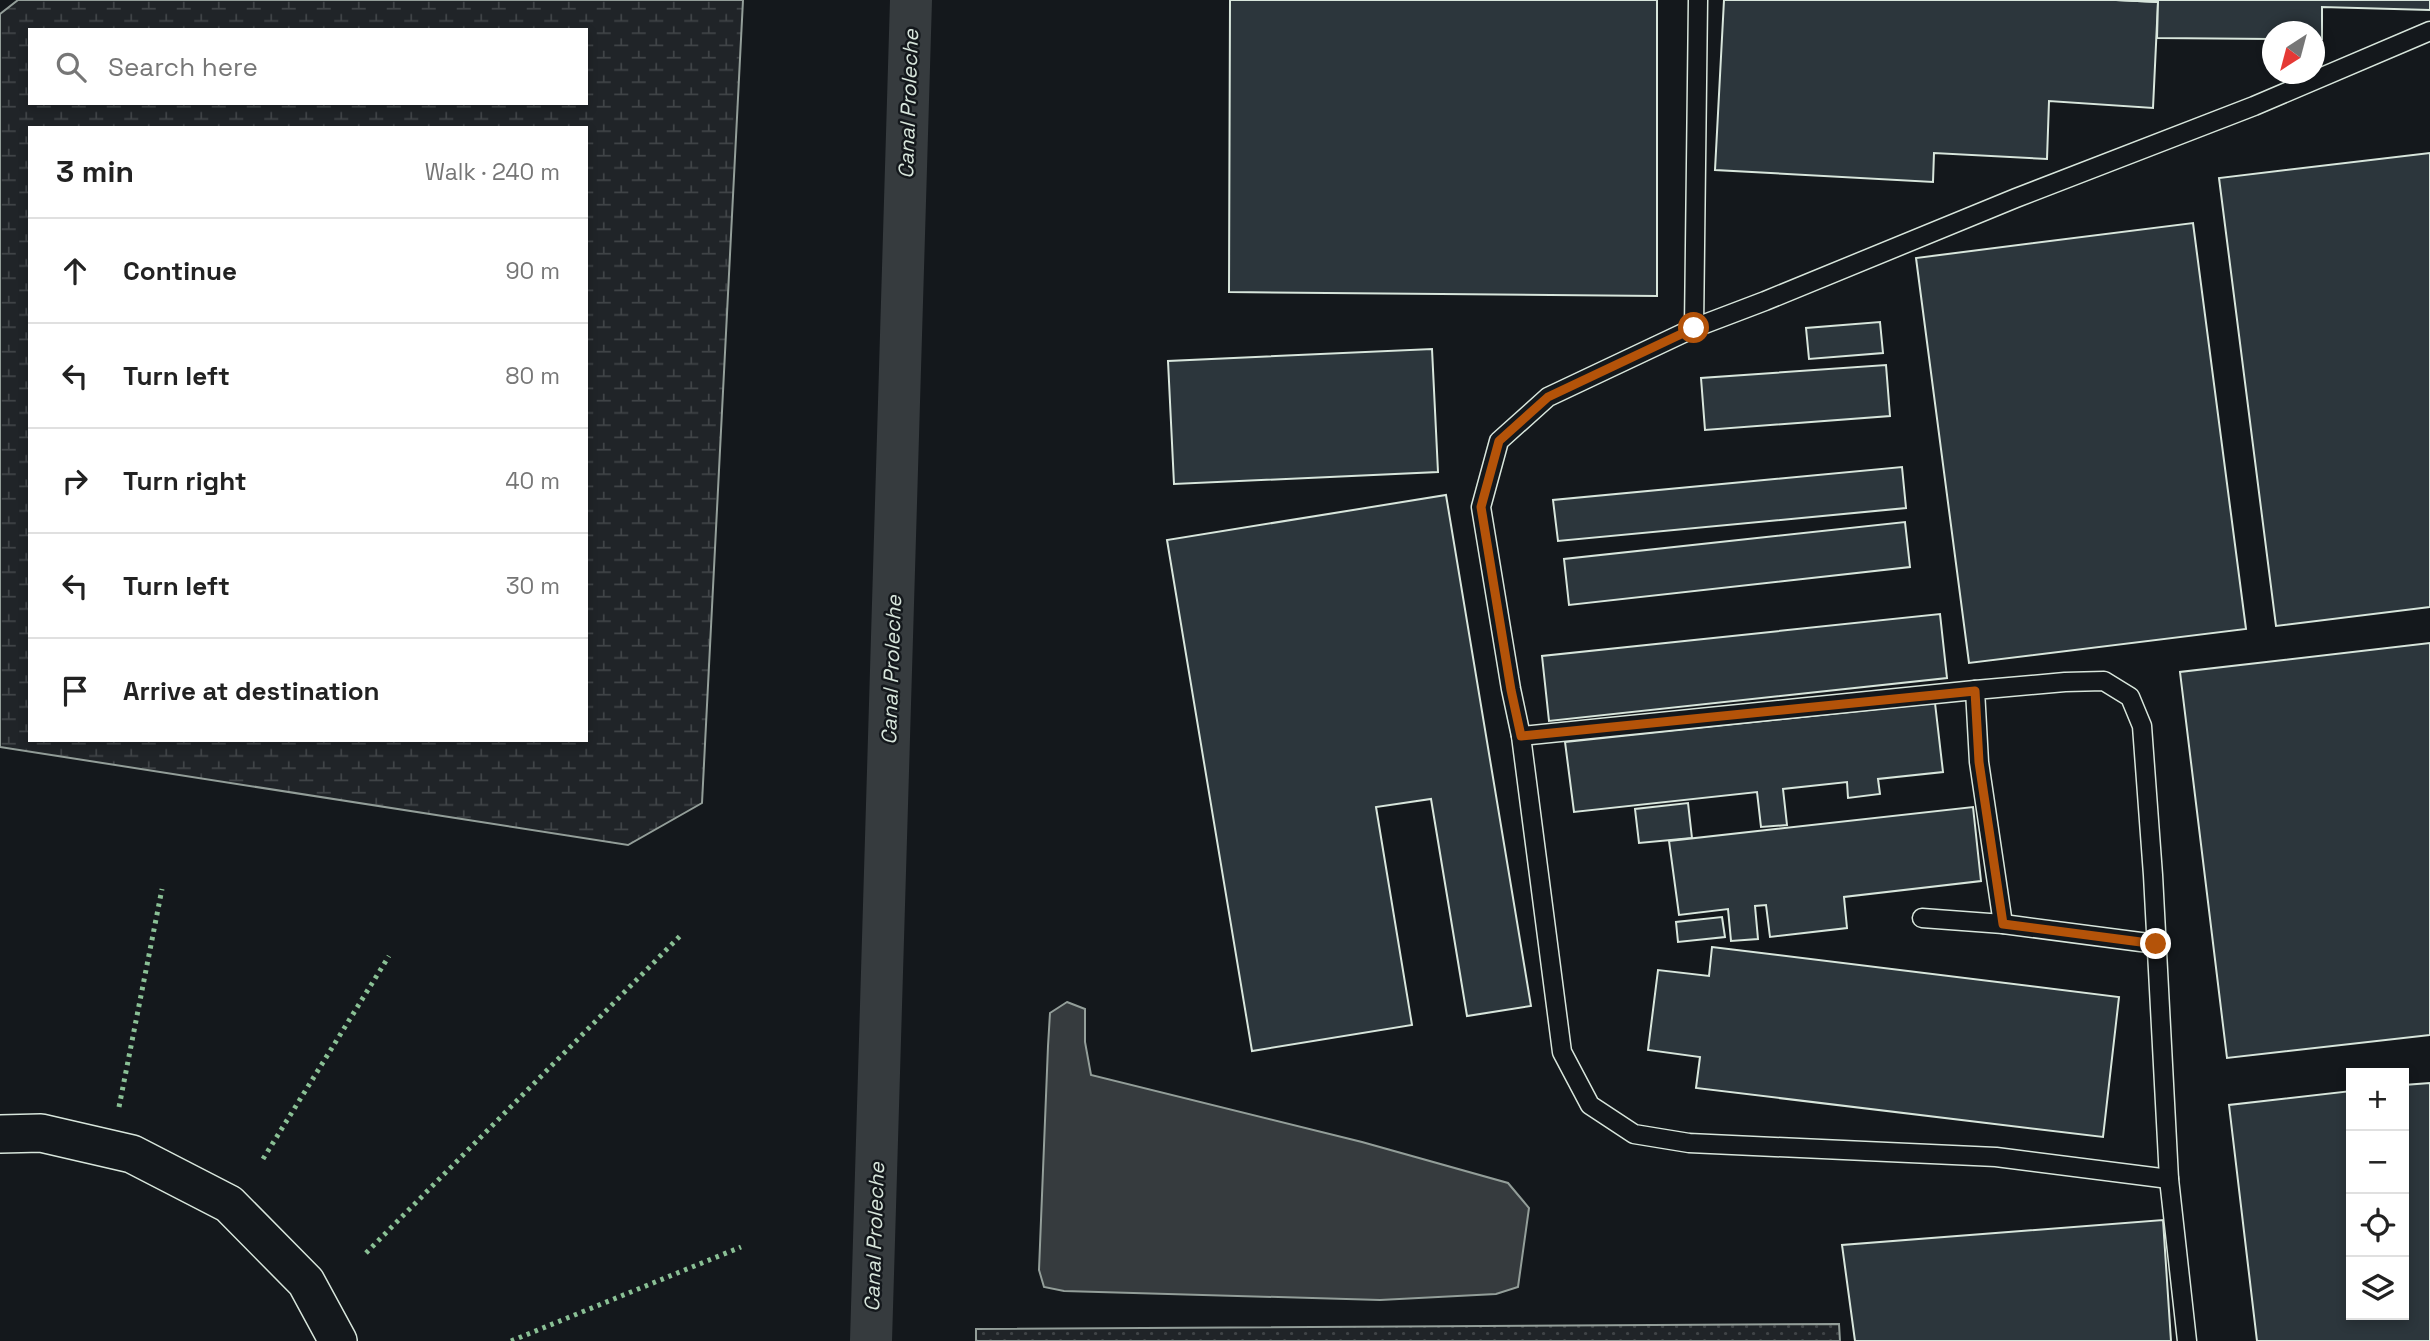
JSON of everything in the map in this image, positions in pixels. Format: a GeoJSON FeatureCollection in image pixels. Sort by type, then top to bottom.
{"type":"FeatureCollection","features":[{"type":"Feature","properties":{"kind":"street"},"geometry":{"type":"LineString","coordinates":[[0,1134],[41,1133],[132,1154],[229,1204],[306,1282],[338,1341]]}},
{"type":"Feature","properties":{"kind":"lane"},"geometry":{"type":"LineString","coordinates":[[1694,328],[1698,0]]}},
{"type":"Feature","properties":{"kind":"lane"},"geometry":{"type":"LineString","coordinates":[[2169,1180],[1996,1157],[1689,1143],[1634,1134],[1590,1105],[1562,1052],[1521,736],[1481,507],[1499,441],[1548,397],[1694,328],[2016,198],[2254,106],[2430,31]]}},
{"type":"Feature","properties":{"kind":"lane"},"geometry":{"type":"LineString","coordinates":[[1521,736],[2065,682],[2104,681],[2130,697],[2142,726],[2153,875],[2169,1180],[2187,1341]]}},
{"type":"Feature","properties":{"kind":"lane"},"geometry":{"type":"LineString","coordinates":[[1975,691],[1979,762],[2003,924]]}},
{"type":"Feature","properties":{"kind":"lane"},"geometry":{"type":"LineString","coordinates":[[1922,918],[2003,924],[2156,944]]}},
{"type":"Feature","properties":{"kind":"green space"},"geometry":{"type":"Polygon","coordinates":[[[18,0],[743,0],[702,803],[628,845],[0,747],[0,14],[18,0]]]}},
{"type":"Feature","properties":{"kind":"green space"},"geometry":{"type":"Polygon","coordinates":[[[1839,1324],[1840,1341],[976,1341],[976,1329],[1839,1324]]]}},
{"type":"Feature","properties":{"kind":"shaded area"},"geometry":{"type":"Polygon","coordinates":[[[1067,1002],[1085,1009],[1085,1042],[1091,1075],[1362,1142],[1508,1183],[1529,1208],[1518,1287],[1496,1294],[1380,1300],[1064,1291],[1044,1287],[1039,1270],[1050,1013],[1067,1002]]]}},
{"type":"Feature","properties":{"kind":"building"},"geometry":{"type":"Polygon","coordinates":[[[1230,0],[1657,0],[1657,296],[1229,292],[1230,0]]]}},
{"type":"Feature","properties":{"kind":"building"},"geometry":{"type":"Polygon","coordinates":[[[1724,0],[2158,2],[2153,108],[2049,101],[2047,159],[1934,153],[1933,182],[1715,170],[1724,0]]]}},
{"type":"Feature","properties":{"kind":"building"},"geometry":{"type":"Polygon","coordinates":[[[2116,0],[2430,0],[2430,10],[2322,7],[2322,21],[2262,21],[2262,39],[2157,38],[2158,2],[2116,0]]]}},
{"type":"Feature","properties":{"kind":"building"},"geometry":{"type":"Polygon","coordinates":[[[2430,153],[2430,607],[2276,626],[2219,178],[2430,153]]]}},
{"type":"Feature","properties":{"kind":"building"},"geometry":{"type":"Polygon","coordinates":[[[2193,223],[2246,629],[1969,663],[1916,258],[2193,223]]]}},
{"type":"Feature","properties":{"kind":"building"},"geometry":{"type":"Polygon","coordinates":[[[1880,322],[1883,353],[1809,359],[1806,328],[1880,322]]]}},
{"type":"Feature","properties":{"kind":"building"},"geometry":{"type":"Polygon","coordinates":[[[1432,349],[1438,472],[1174,484],[1168,361],[1432,349]]]}},
{"type":"Feature","properties":{"kind":"building"},"geometry":{"type":"Polygon","coordinates":[[[1886,365],[1890,416],[1705,430],[1701,378],[1886,365]]]}},
{"type":"Feature","properties":{"kind":"building"},"geometry":{"type":"Polygon","coordinates":[[[1902,467],[1906,508],[1558,541],[1553,500],[1902,467]]]}},
{"type":"Feature","properties":{"kind":"building"},"geometry":{"type":"Polygon","coordinates":[[[1446,495],[1531,1006],[1467,1016],[1431,799],[1376,807],[1412,1025],[1252,1051],[1167,540],[1446,495]]]}},
{"type":"Feature","properties":{"kind":"building"},"geometry":{"type":"Polygon","coordinates":[[[1905,522],[1910,567],[1569,605],[1564,559],[1905,522]]]}},
{"type":"Feature","properties":{"kind":"building"},"geometry":{"type":"Polygon","coordinates":[[[1940,614],[1947,678],[1549,721],[1542,656],[1940,614]]]}},
{"type":"Feature","properties":{"kind":"building"},"geometry":{"type":"Polygon","coordinates":[[[2430,643],[2430,1035],[2227,1058],[2180,672],[2430,643]]]}},
{"type":"Feature","properties":{"kind":"building"},"geometry":{"type":"Polygon","coordinates":[[[1935,703],[1943,772],[1878,779],[1880,794],[1848,798],[1847,782],[1783,789],[1787,825],[1761,827],[1757,792],[1574,812],[1565,742],[1935,703]]]}},
{"type":"Feature","properties":{"kind":"building"},"geometry":{"type":"Polygon","coordinates":[[[1688,803],[1692,838],[1639,843],[1635,809],[1688,803]]]}},
{"type":"Feature","properties":{"kind":"building"},"geometry":{"type":"Polygon","coordinates":[[[1973,807],[1981,881],[1844,897],[1847,928],[1770,937],[1766,905],[1755,906],[1758,939],[1731,941],[1728,909],[1679,915],[1669,841],[1973,807]]]}},
{"type":"Feature","properties":{"kind":"building"},"geometry":{"type":"Polygon","coordinates":[[[1722,917],[1725,937],[1678,942],[1676,922],[1722,917]]]}},
{"type":"Feature","properties":{"kind":"building"},"geometry":{"type":"Polygon","coordinates":[[[1712,947],[2119,997],[2103,1137],[1696,1088],[1700,1057],[1648,1050],[1658,970],[1709,976],[1712,947]]]}},
{"type":"Feature","properties":{"kind":"building"},"geometry":{"type":"Polygon","coordinates":[[[2430,1083],[2430,1341],[2257,1341],[2229,1105],[2346,1092],[2346,1320],[2409,1320],[2409,1085],[2430,1083]]]}},
{"type":"Feature","properties":{"kind":"building"},"geometry":{"type":"Polygon","coordinates":[[[2163,1220],[2171,1341],[1855,1341],[1842,1245],[2163,1220]]]}},
{"type":"Feature","properties":{"kind":"waterway","name":"Canal Proleche"},"geometry":{"type":"LineString","coordinates":[[871,1341],[911,0]]}},
{"type":"Feature","properties":{"kind":"hedge"},"geometry":{"type":"LineString","coordinates":[[119,1107],[162,889]]}},
{"type":"Feature","properties":{"kind":"hedge"},"geometry":{"type":"LineString","coordinates":[[366,1253],[682,934]]}},
{"type":"Feature","properties":{"kind":"hedge"},"geometry":{"type":"LineString","coordinates":[[263,1159],[389,956]]}},
{"type":"Feature","properties":{"kind":"hedge"},"geometry":{"type":"LineString","coordinates":[[511,1341],[741,1247]]}},
{"type":"Feature","properties":{"kind":"route"},"geometry":{"type":"LineString","coordinates":[[1694,328],[1548,397],[1499,441],[1481,507],[1521,736],[1975,691],[1979,762],[2003,924],[2156,944]]}}]}
